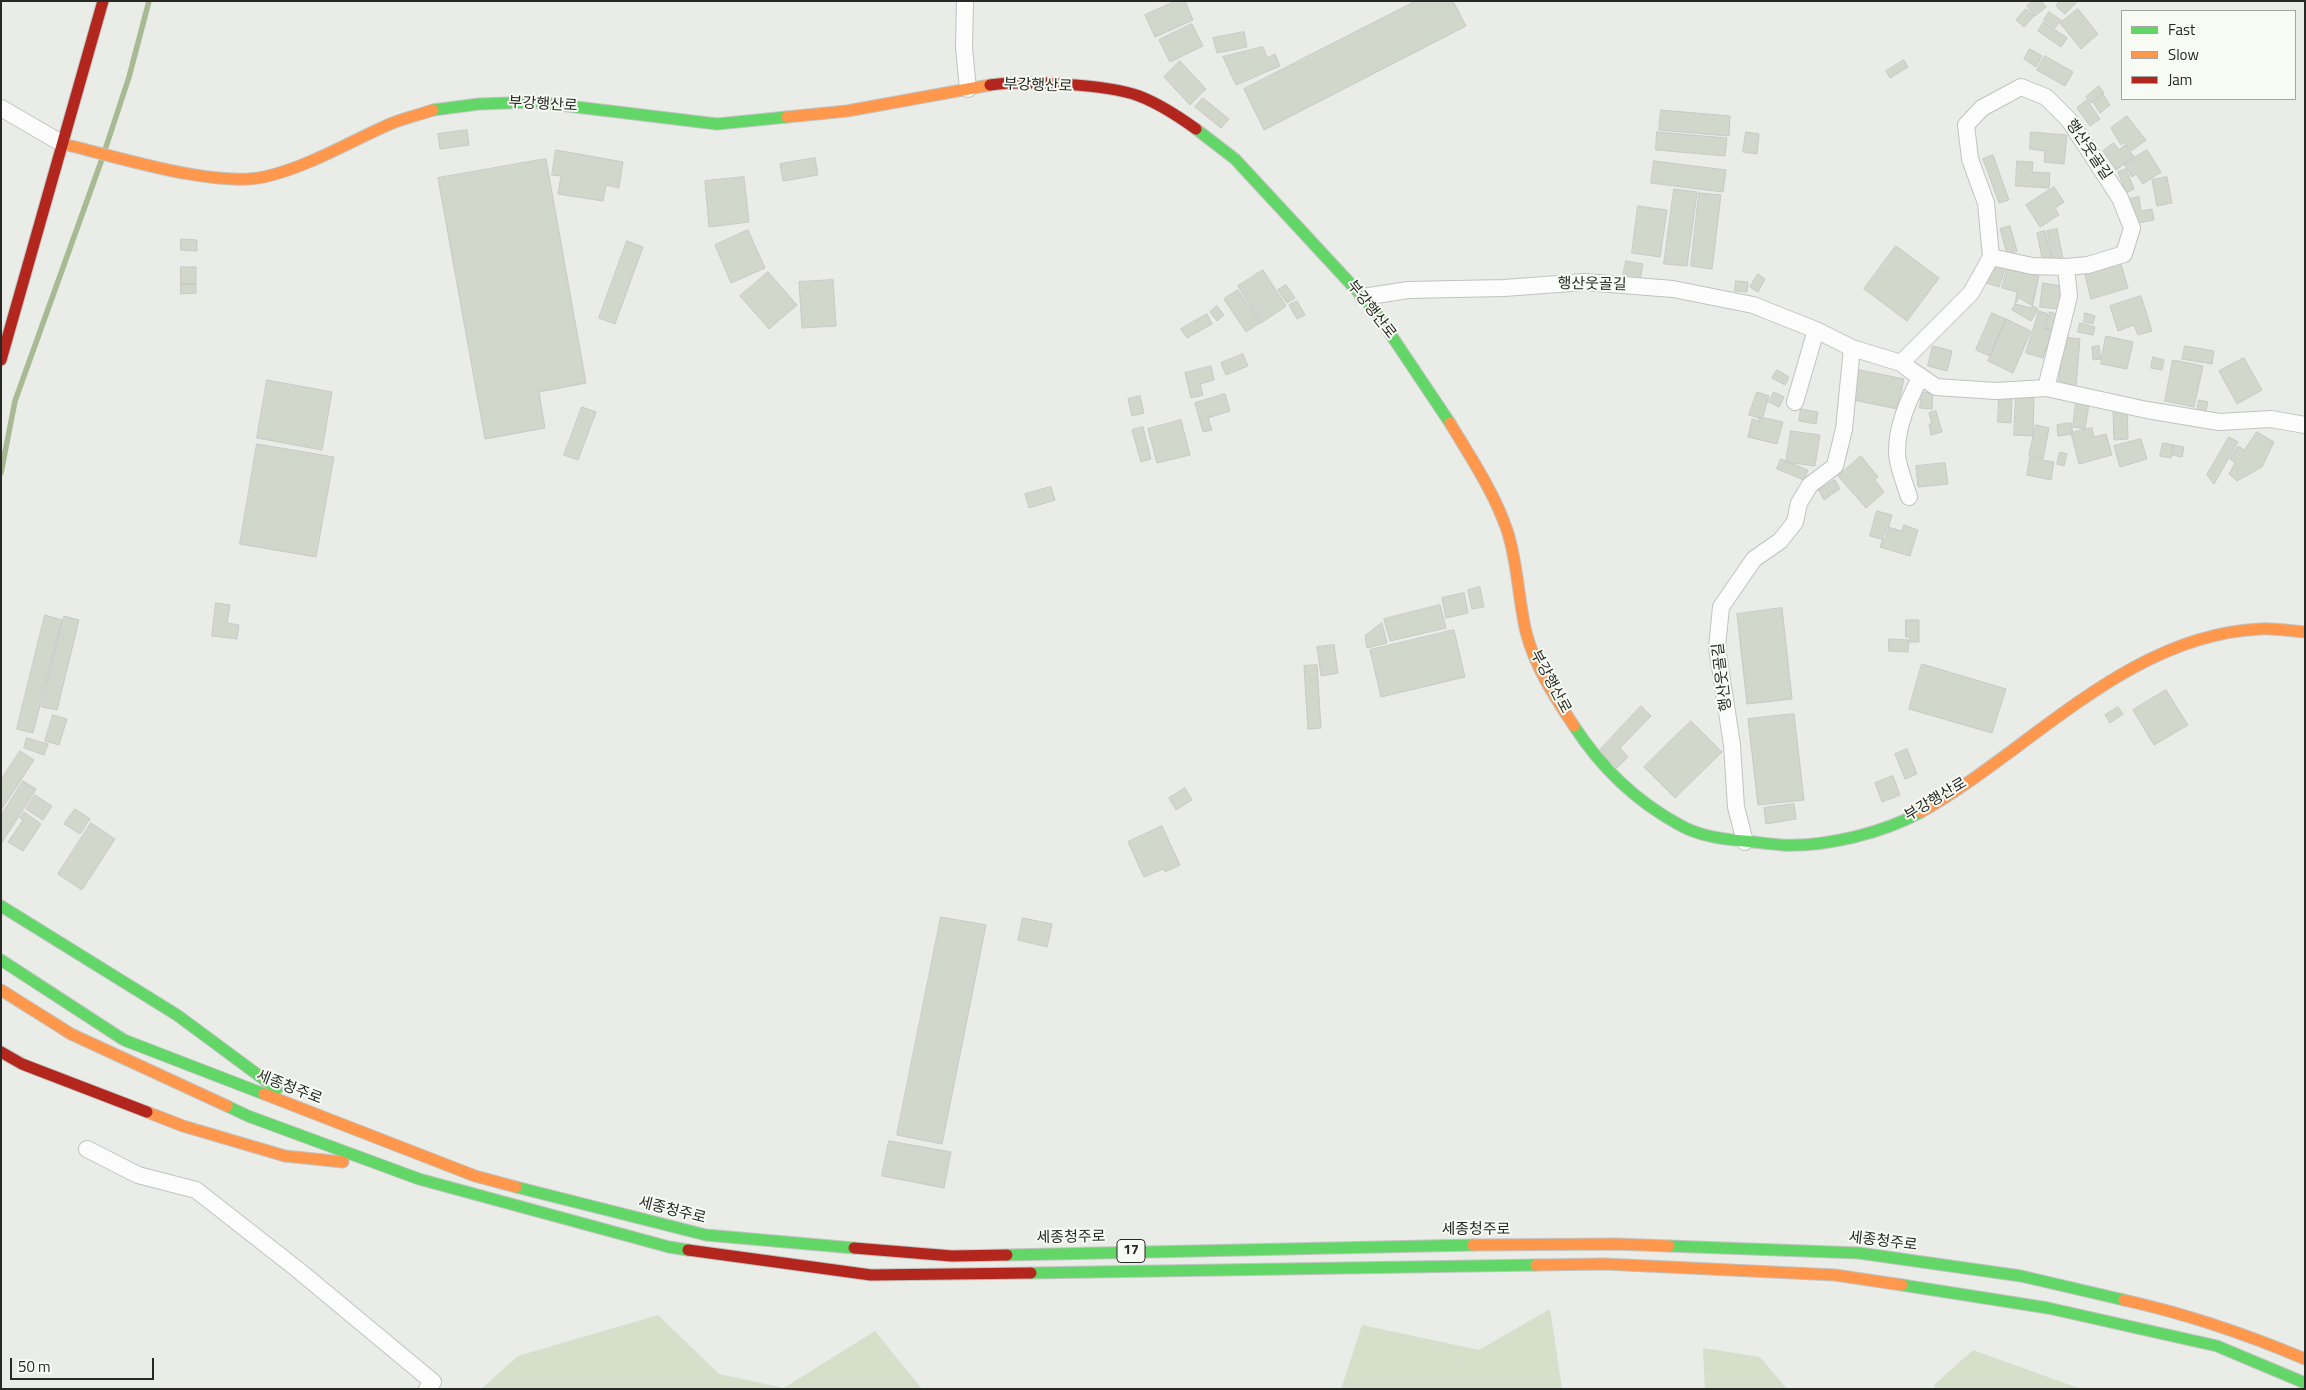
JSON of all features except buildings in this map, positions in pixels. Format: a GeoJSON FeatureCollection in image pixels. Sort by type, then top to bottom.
{"type":"FeatureCollection","features":[{"type":"Feature","properties":{"kind":"main road"},"geometry":{"type":"LineString","coordinates":[[1,360],[103,1]]}},
{"type":"Feature","properties":{"kind":"main road","name":"부강행산로"},"geometry":{"type":"LineString","coordinates":[[63,144],[129,161],[196,175],[230,178],[263,177],[300,166],[393,123],[437,109],[479,104],[536,102],[717,124],[847,111],[1012,82],[1109,89],[1138,96],[1163,107],[1195,128],[1235,159],[1373,308],[1441,407],[1496,500],[1508,533],[1526,631],[1535,660],[1551,691],[1579,734],[1608,771],[1650,805],[1680,824],[1715,838],[1783,845],[1829,841],[1872,832],[1912,816],[1949,796],[2029,737],[2103,687],[2151,658],[2190,642],[2223,634],[2260,629],[2305,632]]}},
{"type":"Feature","properties":{"kind":"main road"},"geometry":{"type":"LineString","coordinates":[[1,906],[177,1015],[306,1110]]}},
{"type":"Feature","properties":{"kind":"main road","name":"세종청주로"},"geometry":{"type":"LineString","coordinates":[[1,960],[124,1040],[475,1176],[706,1235],[952,1256],[1370,1246],[1616,1244],[1859,1253],[2021,1276],[2172,1311],[2272,1345],[2305,1359]]}},
{"type":"Feature","properties":{"kind":"main road","name":"17"},"geometry":{"type":"LineString","coordinates":[[1,990],[71,1034],[248,1116],[419,1179],[669,1247],[871,1275],[1605,1264],[1835,1274],[2048,1308],[2217,1346],[2305,1383]]}},
{"type":"Feature","properties":{"kind":"main road"},"geometry":{"type":"LineString","coordinates":[[1,1052],[22,1064],[183,1126],[285,1156],[382,1166]]}},
{"type":"Feature","properties":{"kind":"street"},"geometry":{"type":"LineString","coordinates":[[965,1],[964,48],[968,89]]}},
{"type":"Feature","properties":{"kind":"street","name":"행산웃골길"},"geometry":{"type":"LineString","coordinates":[[2021,87],[2046,97],[2069,120],[2120,198],[2132,228],[2124,254],[2088,265],[2066,267],[2032,266],[1992,257],[1986,203],[1970,159],[1966,125],[1982,108],[2021,87]]}},
{"type":"Feature","properties":{"kind":"street"},"geometry":{"type":"LineString","coordinates":[[1,108],[63,144]]}},
{"type":"Feature","properties":{"kind":"street"},"geometry":{"type":"LineString","coordinates":[[1901,363],[1971,293],[1992,257]]}},
{"type":"Feature","properties":{"kind":"street"},"geometry":{"type":"LineString","coordinates":[[2046,388],[2070,296],[2066,267]]}},
{"type":"Feature","properties":{"kind":"street","name":"행산웃골길"},"geometry":{"type":"LineString","coordinates":[[1363,297],[1408,290],[1504,288],[1585,282],[1672,289],[1753,305],[1816,330],[1852,348],[1901,363],[1920,378],[1936,387],[1996,391],[2046,388],[2147,410],[2219,422],[2271,419],[2305,425]]}},
{"type":"Feature","properties":{"kind":"street"},"geometry":{"type":"LineString","coordinates":[[1795,402],[1816,330]]}},
{"type":"Feature","properties":{"kind":"street","name":"행산웃골길"},"geometry":{"type":"LineString","coordinates":[[1744,842],[1736,807],[1732,746],[1717,648],[1721,607],[1754,559],[1780,541],[1795,522],[1799,504],[1810,485],[1835,466],[1844,429],[1852,348]]}},
{"type":"Feature","properties":{"kind":"street"},"geometry":{"type":"LineString","coordinates":[[1909,497],[1897,453],[1899,429],[1908,402],[1920,378]]}},
{"type":"Feature","properties":{"kind":"street"},"geometry":{"type":"LineString","coordinates":[[87,1149],[138,1175],[196,1190],[298,1269],[433,1382],[427,1389]]}},
{"type":"Feature","properties":{"kind":"green space"},"geometry":{"type":"Polygon","coordinates":[[[1550,1309],[1562,1389],[1341,1389],[1362,1325],[1479,1350],[1550,1309]]]}},
{"type":"Feature","properties":{"kind":"green space"},"geometry":{"type":"Polygon","coordinates":[[[658,1315],[719,1374],[784,1388],[875,1331],[922,1389],[481,1389],[518,1356],[658,1315]]]}},
{"type":"Feature","properties":{"kind":"green space"},"geometry":{"type":"Polygon","coordinates":[[[1703,1348],[1760,1357],[1787,1389],[1705,1389],[1703,1348]]]}},
{"type":"Feature","properties":{"kind":"green space"},"geometry":{"type":"Polygon","coordinates":[[[1973,1350],[2081,1389],[1935,1389],[1934,1385],[1973,1350]]]}},
{"type":"Feature","properties":{"kind":"waterway"},"geometry":{"type":"LineString","coordinates":[[105,150],[129,77],[149,1]]}},
{"type":"Feature","properties":{"kind":"waterway"},"geometry":{"type":"LineString","coordinates":[[1,473],[15,401],[102,159]]}},
{"type":"Feature","properties":{"kind":"traffic: fast"},"geometry":{"type":"LineString","coordinates":[[433,110],[479,104],[535,102],[717,124],[787,117]]}},
{"type":"Feature","properties":{"kind":"traffic: fast"},"geometry":{"type":"LineString","coordinates":[[1196,129],[1235,159],[1373,308],[1450,423]]}},
{"type":"Feature","properties":{"kind":"traffic: fast"},"geometry":{"type":"LineString","coordinates":[[1574,726],[1607,769],[1633,793],[1678,824],[1710,836],[1782,845],[1817,844],[1872,832],[1906,820],[1921,812]]}},
{"type":"Feature","properties":{"kind":"traffic: fast"},"geometry":{"type":"LineString","coordinates":[[1,906],[177,1015],[277,1089]]}},
{"type":"Feature","properties":{"kind":"traffic: fast"},"geometry":{"type":"LineString","coordinates":[[1,960],[124,1040],[264,1094]]}},
{"type":"Feature","properties":{"kind":"traffic: fast"},"geometry":{"type":"LineString","coordinates":[[227,1106],[248,1116],[419,1179],[669,1247],[688,1250]]}},
{"type":"Feature","properties":{"kind":"traffic: fast"},"geometry":{"type":"LineString","coordinates":[[516,1187],[706,1235],[854,1248]]}},
{"type":"Feature","properties":{"kind":"traffic: fast"},"geometry":{"type":"LineString","coordinates":[[1007,1255],[1473,1245]]}},
{"type":"Feature","properties":{"kind":"traffic: fast"},"geometry":{"type":"LineString","coordinates":[[1669,1246],[1859,1253],[2021,1276],[2124,1300]]}},
{"type":"Feature","properties":{"kind":"traffic: fast"},"geometry":{"type":"LineString","coordinates":[[1031,1273],[1536,1265]]}},
{"type":"Feature","properties":{"kind":"traffic: fast"},"geometry":{"type":"LineString","coordinates":[[1902,1285],[2048,1308],[2217,1346],[2305,1383]]}},
{"type":"Feature","properties":{"kind":"traffic: slow"},"geometry":{"type":"LineString","coordinates":[[787,117],[847,111],[990,85]]}},
{"type":"Feature","properties":{"kind":"traffic: slow"},"geometry":{"type":"LineString","coordinates":[[63,144],[192,175],[243,179],[280,173],[328,154],[390,124],[433,110]]}},
{"type":"Feature","properties":{"kind":"traffic: slow"},"geometry":{"type":"LineString","coordinates":[[1450,423],[1482,475],[1502,516],[1511,543],[1523,619],[1534,657],[1559,704],[1574,726]]}},
{"type":"Feature","properties":{"kind":"traffic: slow"},"geometry":{"type":"LineString","coordinates":[[1921,812],[1961,787],[2082,700],[2123,673],[2166,652],[2212,636],[2260,629],[2305,632]]}},
{"type":"Feature","properties":{"kind":"traffic: slow"},"geometry":{"type":"LineString","coordinates":[[1,990],[71,1034],[227,1106]]}},
{"type":"Feature","properties":{"kind":"traffic: slow"},"geometry":{"type":"LineString","coordinates":[[264,1094],[475,1176],[516,1187]]}},
{"type":"Feature","properties":{"kind":"traffic: slow"},"geometry":{"type":"LineString","coordinates":[[147,1112],[183,1126],[285,1156],[343,1162]]}},
{"type":"Feature","properties":{"kind":"traffic: slow"},"geometry":{"type":"LineString","coordinates":[[1473,1245],[1616,1244],[1669,1246]]}},
{"type":"Feature","properties":{"kind":"traffic: slow"},"geometry":{"type":"LineString","coordinates":[[1536,1265],[1605,1264],[1835,1275],[1902,1285]]}},
{"type":"Feature","properties":{"kind":"traffic: slow"},"geometry":{"type":"LineString","coordinates":[[2124,1300],[2216,1325],[2305,1359]]}},
{"type":"Feature","properties":{"kind":"traffic: jam"},"geometry":{"type":"LineString","coordinates":[[1,360],[103,1]]}},
{"type":"Feature","properties":{"kind":"traffic: jam"},"geometry":{"type":"LineString","coordinates":[[990,85],[1023,83],[1065,84],[1125,92],[1154,103],[1196,129]]}},
{"type":"Feature","properties":{"kind":"traffic: jam"},"geometry":{"type":"LineString","coordinates":[[1,1052],[22,1064],[147,1112]]}},
{"type":"Feature","properties":{"kind":"traffic: jam"},"geometry":{"type":"LineString","coordinates":[[854,1248],[952,1256],[1007,1255]]}},
{"type":"Feature","properties":{"kind":"traffic: jam"},"geometry":{"type":"LineString","coordinates":[[688,1250],[871,1275],[1031,1273]]}}]}
